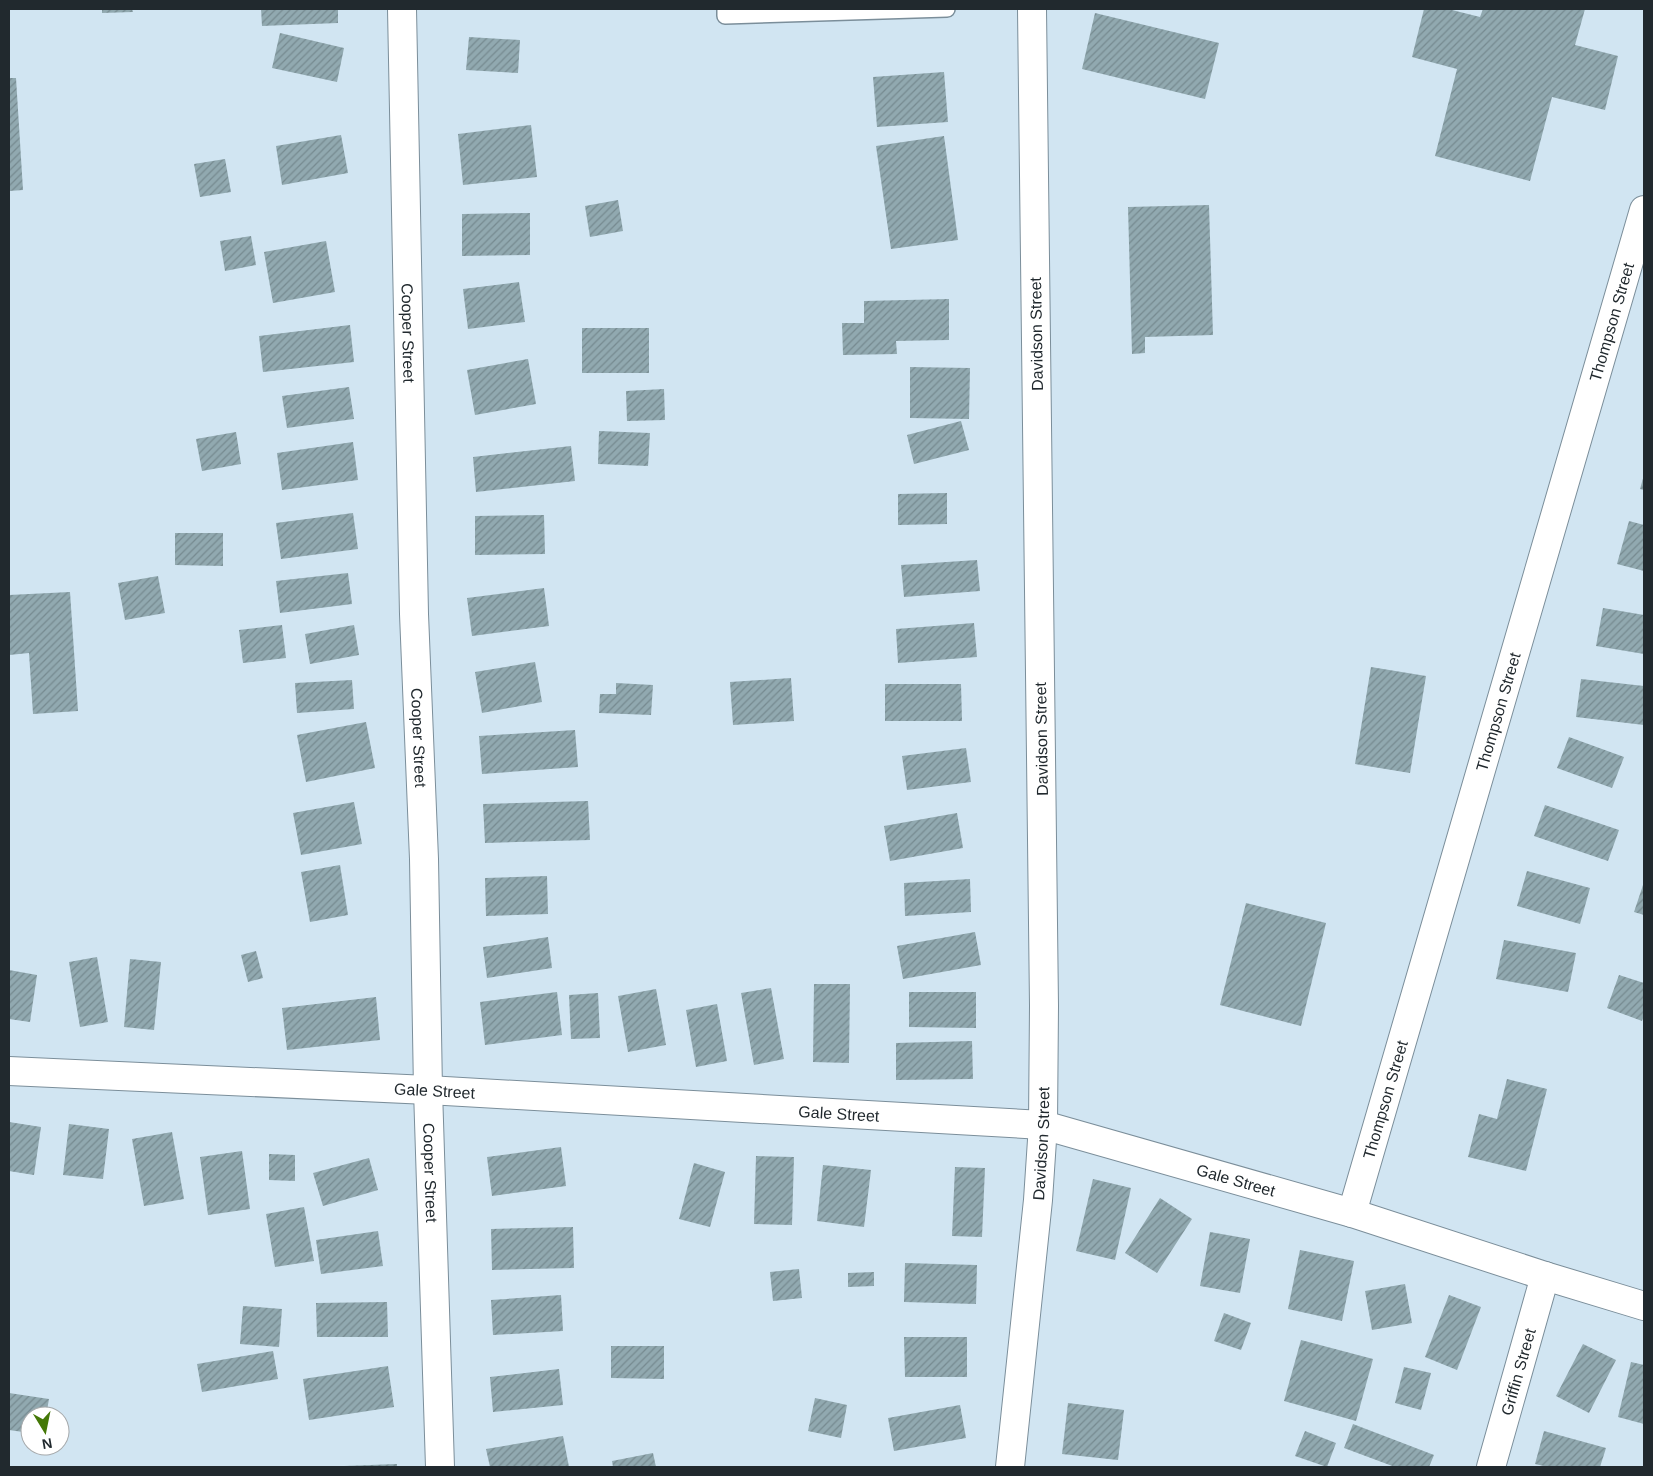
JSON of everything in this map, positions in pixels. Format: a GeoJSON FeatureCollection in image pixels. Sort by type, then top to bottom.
{"type":"FeatureCollection","features":[{"type":"Feature","properties":{"kind":"street","name":"Cooper Street"},"geometry":{"type":"LineString","coordinates":[[402,9],[414,594],[424,859],[428,1090],[440,1467]]}},
{"type":"Feature","properties":{"kind":"street","name":"Davidson Street"},"geometry":{"type":"LineString","coordinates":[[1010,1467],[1038,1200],[1043,1125],[1044,1006],[1032,9]]}},
{"type":"Feature","properties":{"kind":"street","name":"Thompson Street"},"geometry":{"type":"LineString","coordinates":[[1352,1213],[1644,210]]}},
{"type":"Feature","properties":{"kind":"street","name":"Gale Street"},"geometry":{"type":"LineString","coordinates":[[9,1071],[428,1090],[1043,1125],[1352,1213],[1644,1306]]}},
{"type":"Feature","properties":{"kind":"street","name":"Griffin Street"},"geometry":{"type":"LineString","coordinates":[[1491,1467],[1545,1276]]}},
{"type":"Feature","properties":{"kind":"lane"},"geometry":{"type":"LineString","coordinates":[[725,9],[725,16],[947,9]]}},
{"type":"Feature","properties":{"kind":"building"},"geometry":{"type":"Polygon","coordinates":[[[102,9],[132,9],[133,12],[102,13],[102,9]]]}},
{"type":"Feature","properties":{"kind":"building"},"geometry":{"type":"Polygon","coordinates":[[[261,9],[338,9],[338,23],[262,26],[261,9]]]}},
{"type":"Feature","properties":{"kind":"building"},"geometry":{"type":"Polygon","coordinates":[[[1424,9],[1448,9],[1480,17],[1483,9],[1585,9],[1575,45],[1618,56],[1605,110],[1552,97],[1530,181],[1435,156],[1457,69],[1412,57],[1424,9]]]}},
{"type":"Feature","properties":{"kind":"building"},"geometry":{"type":"Polygon","coordinates":[[[1095,13],[1219,43],[1205,99],[1082,69],[1095,13]]]}},
{"type":"Feature","properties":{"kind":"building"},"geometry":{"type":"Polygon","coordinates":[[[280,33],[344,48],[337,82],[272,68],[280,33]]]}},
{"type":"Feature","properties":{"kind":"building"},"geometry":{"type":"Polygon","coordinates":[[[469,37],[520,40],[518,73],[466,70],[469,37]]]}},
{"type":"Feature","properties":{"kind":"building"},"geometry":{"type":"Polygon","coordinates":[[[944,72],[948,122],[877,127],[873,77],[944,72]]]}},
{"type":"Feature","properties":{"kind":"building"},"geometry":{"type":"Polygon","coordinates":[[[9,78],[16,78],[23,190],[9,191],[9,78]]]}},
{"type":"Feature","properties":{"kind":"building"},"geometry":{"type":"Polygon","coordinates":[[[531,125],[537,177],[463,185],[458,134],[531,125]]]}},
{"type":"Feature","properties":{"kind":"building"},"geometry":{"type":"Polygon","coordinates":[[[341,135],[348,173],[282,185],[276,146],[341,135]]]}},
{"type":"Feature","properties":{"kind":"building"},"geometry":{"type":"Polygon","coordinates":[[[944,136],[958,240],[891,249],[876,146],[944,136]]]}},
{"type":"Feature","properties":{"kind":"building"},"geometry":{"type":"Polygon","coordinates":[[[225,159],[231,192],[200,197],[194,164],[225,159]]]}},
{"type":"Feature","properties":{"kind":"building"},"geometry":{"type":"Polygon","coordinates":[[[618,200],[623,231],[590,237],[585,206],[618,200]]]}},
{"type":"Feature","properties":{"kind":"building"},"geometry":{"type":"Polygon","coordinates":[[[1209,205],[1213,335],[1145,337],[1145,353],[1132,354],[1128,207],[1209,205]]]}},
{"type":"Feature","properties":{"kind":"building"},"geometry":{"type":"Polygon","coordinates":[[[530,213],[530,255],[462,256],[462,214],[530,213]]]}},
{"type":"Feature","properties":{"kind":"building"},"geometry":{"type":"Polygon","coordinates":[[[251,236],[256,265],[225,271],[220,241],[251,236]]]}},
{"type":"Feature","properties":{"kind":"building"},"geometry":{"type":"Polygon","coordinates":[[[326,241],[335,292],[273,303],[264,252],[326,241]]]}},
{"type":"Feature","properties":{"kind":"building"},"geometry":{"type":"Polygon","coordinates":[[[519,282],[525,322],[468,329],[463,289],[519,282]]]}},
{"type":"Feature","properties":{"kind":"building"},"geometry":{"type":"Polygon","coordinates":[[[949,299],[949,340],[896,341],[897,354],[843,355],[842,323],[864,323],[864,301],[949,299]]]}},
{"type":"Feature","properties":{"kind":"building"},"geometry":{"type":"Polygon","coordinates":[[[350,325],[354,362],[263,372],[259,336],[350,325]]]}},
{"type":"Feature","properties":{"kind":"building"},"geometry":{"type":"Polygon","coordinates":[[[582,328],[649,328],[649,373],[582,373],[582,328]]]}},
{"type":"Feature","properties":{"kind":"building"},"geometry":{"type":"Polygon","coordinates":[[[528,359],[536,404],[475,415],[467,370],[528,359]]]}},
{"type":"Feature","properties":{"kind":"building"},"geometry":{"type":"Polygon","coordinates":[[[910,367],[970,368],[969,419],[910,418],[910,367]]]}},
{"type":"Feature","properties":{"kind":"building"},"geometry":{"type":"Polygon","coordinates":[[[349,387],[354,419],[287,428],[282,396],[349,387]]]}},
{"type":"Feature","properties":{"kind":"building"},"geometry":{"type":"Polygon","coordinates":[[[664,389],[665,420],[627,421],[626,391],[664,389]]]}},
{"type":"Feature","properties":{"kind":"building"},"geometry":{"type":"Polygon","coordinates":[[[961,421],[969,450],[914,464],[907,435],[961,421]]]}},
{"type":"Feature","properties":{"kind":"building"},"geometry":{"type":"Polygon","coordinates":[[[599,431],[650,433],[648,466],[598,464],[599,431]]]}},
{"type":"Feature","properties":{"kind":"building"},"geometry":{"type":"Polygon","coordinates":[[[236,432],[241,464],[202,471],[196,439],[236,432]]]}},
{"type":"Feature","properties":{"kind":"building"},"geometry":{"type":"Polygon","coordinates":[[[353,442],[358,480],[282,490],[277,453],[353,442]]]}},
{"type":"Feature","properties":{"kind":"building"},"geometry":{"type":"Polygon","coordinates":[[[571,446],[575,481],[476,492],[473,457],[571,446]]]}},
{"type":"Feature","properties":{"kind":"building"},"geometry":{"type":"Polygon","coordinates":[[[1644,475],[1644,490],[1640,489],[1644,475]]]}},
{"type":"Feature","properties":{"kind":"building"},"geometry":{"type":"Polygon","coordinates":[[[947,493],[947,524],[898,525],[898,494],[947,493]]]}},
{"type":"Feature","properties":{"kind":"building"},"geometry":{"type":"Polygon","coordinates":[[[353,513],[358,549],[281,559],[276,523],[353,513]]]}},
{"type":"Feature","properties":{"kind":"building"},"geometry":{"type":"Polygon","coordinates":[[[544,515],[545,554],[475,555],[475,516],[544,515]]]}},
{"type":"Feature","properties":{"kind":"building"},"geometry":{"type":"Polygon","coordinates":[[[1629,521],[1644,525],[1644,571],[1617,564],[1629,521]]]}},
{"type":"Feature","properties":{"kind":"building"},"geometry":{"type":"Polygon","coordinates":[[[175,533],[223,533],[223,566],[175,565],[175,533]]]}},
{"type":"Feature","properties":{"kind":"building"},"geometry":{"type":"Polygon","coordinates":[[[977,560],[980,591],[904,597],[901,565],[977,560]]]}},
{"type":"Feature","properties":{"kind":"building"},"geometry":{"type":"Polygon","coordinates":[[[348,573],[352,604],[280,613],[276,581],[348,573]]]}},
{"type":"Feature","properties":{"kind":"building"},"geometry":{"type":"Polygon","coordinates":[[[158,576],[165,613],[125,620],[118,583],[158,576]]]}},
{"type":"Feature","properties":{"kind":"building"},"geometry":{"type":"Polygon","coordinates":[[[544,588],[549,626],[472,636],[467,598],[544,588]]]}},
{"type":"Feature","properties":{"kind":"building"},"geometry":{"type":"Polygon","coordinates":[[[70,592],[78,711],[33,714],[29,653],[9,655],[9,595],[70,592]]]}},
{"type":"Feature","properties":{"kind":"building"},"geometry":{"type":"Polygon","coordinates":[[[1603,608],[1644,615],[1644,654],[1596,646],[1603,608]]]}},
{"type":"Feature","properties":{"kind":"building"},"geometry":{"type":"Polygon","coordinates":[[[974,623],[977,657],[898,663],[896,629],[974,623]]]}},
{"type":"Feature","properties":{"kind":"building"},"geometry":{"type":"Polygon","coordinates":[[[282,625],[286,658],[243,663],[239,630],[282,625]]]}},
{"type":"Feature","properties":{"kind":"building"},"geometry":{"type":"Polygon","coordinates":[[[354,625],[359,655],[310,664],[305,634],[354,625]]]}},
{"type":"Feature","properties":{"kind":"building"},"geometry":{"type":"Polygon","coordinates":[[[535,662],[542,702],[482,713],[475,672],[535,662]]]}},
{"type":"Feature","properties":{"kind":"building"},"geometry":{"type":"Polygon","coordinates":[[[1371,667],[1426,676],[1410,773],[1355,764],[1371,667]]]}},
{"type":"Feature","properties":{"kind":"building"},"geometry":{"type":"Polygon","coordinates":[[[791,678],[794,721],[733,725],[730,682],[791,678]]]}},
{"type":"Feature","properties":{"kind":"building"},"geometry":{"type":"Polygon","coordinates":[[[1581,679],[1644,686],[1644,725],[1576,717],[1581,679]]]}},
{"type":"Feature","properties":{"kind":"building"},"geometry":{"type":"Polygon","coordinates":[[[352,680],[354,709],[297,713],[295,683],[352,680]]]}},
{"type":"Feature","properties":{"kind":"building"},"geometry":{"type":"Polygon","coordinates":[[[616,683],[653,685],[651,715],[599,713],[600,694],[616,694],[616,683]]]}},
{"type":"Feature","properties":{"kind":"building"},"geometry":{"type":"Polygon","coordinates":[[[885,684],[961,684],[962,721],[885,721],[885,684]]]}},
{"type":"Feature","properties":{"kind":"building"},"geometry":{"type":"Polygon","coordinates":[[[366,722],[375,768],[306,782],[297,735],[366,722]]]}},
{"type":"Feature","properties":{"kind":"building"},"geometry":{"type":"Polygon","coordinates":[[[575,730],[578,767],[482,774],[479,736],[575,730]]]}},
{"type":"Feature","properties":{"kind":"building"},"geometry":{"type":"Polygon","coordinates":[[[1569,737],[1624,757],[1612,788],[1557,768],[1569,737]]]}},
{"type":"Feature","properties":{"kind":"building"},"geometry":{"type":"Polygon","coordinates":[[[966,748],[971,782],[907,790],[902,756],[966,748]]]}},
{"type":"Feature","properties":{"kind":"building"},"geometry":{"type":"Polygon","coordinates":[[[588,801],[590,840],[485,843],[483,804],[588,801]]]}},
{"type":"Feature","properties":{"kind":"building"},"geometry":{"type":"Polygon","coordinates":[[[354,802],[362,844],[301,855],[293,813],[354,802]]]}},
{"type":"Feature","properties":{"kind":"building"},"geometry":{"type":"Polygon","coordinates":[[[1545,805],[1619,830],[1608,861],[1534,836],[1545,805]]]}},
{"type":"Feature","properties":{"kind":"building"},"geometry":{"type":"Polygon","coordinates":[[[957,813],[963,848],[890,861],[884,826],[957,813]]]}},
{"type":"Feature","properties":{"kind":"building"},"geometry":{"type":"Polygon","coordinates":[[[340,865],[348,915],[310,922],[301,872],[340,865]]]}},
{"type":"Feature","properties":{"kind":"building"},"geometry":{"type":"Polygon","coordinates":[[[1527,871],[1590,888],[1580,924],[1517,906],[1527,871]]]}},
{"type":"Feature","properties":{"kind":"building"},"geometry":{"type":"Polygon","coordinates":[[[547,876],[548,914],[486,916],[485,878],[547,876]]]}},
{"type":"Feature","properties":{"kind":"building"},"geometry":{"type":"Polygon","coordinates":[[[970,879],[971,912],[905,916],[904,883],[970,879]]]}},
{"type":"Feature","properties":{"kind":"building"},"geometry":{"type":"Polygon","coordinates":[[[1644,882],[1644,915],[1634,912],[1644,882]]]}},
{"type":"Feature","properties":{"kind":"building"},"geometry":{"type":"Polygon","coordinates":[[[1246,903],[1326,923],[1301,1026],[1220,1005],[1246,903]]]}},
{"type":"Feature","properties":{"kind":"building"},"geometry":{"type":"Polygon","coordinates":[[[975,932],[981,965],[903,979],[897,946],[975,932]]]}},
{"type":"Feature","properties":{"kind":"building"},"geometry":{"type":"Polygon","coordinates":[[[548,937],[552,968],[487,978],[483,947],[548,937]]]}},
{"type":"Feature","properties":{"kind":"building"},"geometry":{"type":"Polygon","coordinates":[[[1504,940],[1576,953],[1568,992],[1496,979],[1504,940]]]}},
{"type":"Feature","properties":{"kind":"building"},"geometry":{"type":"Polygon","coordinates":[[[256,951],[263,978],[248,982],[241,955],[256,951]]]}},
{"type":"Feature","properties":{"kind":"building"},"geometry":{"type":"Polygon","coordinates":[[[97,957],[108,1022],[80,1027],[69,962],[97,957]]]}},
{"type":"Feature","properties":{"kind":"building"},"geometry":{"type":"Polygon","coordinates":[[[130,959],[161,962],[154,1030],[124,1027],[130,959]]]}},
{"type":"Feature","properties":{"kind":"building"},"geometry":{"type":"Polygon","coordinates":[[[9,970],[37,975],[30,1022],[9,1019],[9,970]]]}},
{"type":"Feature","properties":{"kind":"building"},"geometry":{"type":"Polygon","coordinates":[[[1619,975],[1644,983],[1644,1015],[1642,1021],[1607,1008],[1619,975]]]}},
{"type":"Feature","properties":{"kind":"building"},"geometry":{"type":"Polygon","coordinates":[[[814,984],[850,984],[849,1063],[813,1062],[814,984]]]}},
{"type":"Feature","properties":{"kind":"building"},"geometry":{"type":"Polygon","coordinates":[[[771,988],[784,1059],[754,1065],[741,993],[771,988]]]}},
{"type":"Feature","properties":{"kind":"building"},"geometry":{"type":"Polygon","coordinates":[[[656,989],[666,1045],[628,1052],[618,996],[656,989]]]}},
{"type":"Feature","properties":{"kind":"building"},"geometry":{"type":"Polygon","coordinates":[[[557,992],[562,1035],[485,1045],[480,1002],[557,992]]]}},
{"type":"Feature","properties":{"kind":"building"},"geometry":{"type":"Polygon","coordinates":[[[909,992],[976,992],[976,1028],[909,1027],[909,992]]]}},
{"type":"Feature","properties":{"kind":"building"},"geometry":{"type":"Polygon","coordinates":[[[598,993],[600,1038],[571,1039],[569,995],[598,993]]]}},
{"type":"Feature","properties":{"kind":"building"},"geometry":{"type":"Polygon","coordinates":[[[376,997],[380,1040],[287,1050],[282,1008],[376,997]]]}},
{"type":"Feature","properties":{"kind":"building"},"geometry":{"type":"Polygon","coordinates":[[[717,1004],[727,1061],[696,1067],[686,1010],[717,1004]]]}},
{"type":"Feature","properties":{"kind":"building"},"geometry":{"type":"Polygon","coordinates":[[[972,1041],[973,1079],[896,1080],[896,1043],[972,1041]]]}},
{"type":"Feature","properties":{"kind":"building"},"geometry":{"type":"Polygon","coordinates":[[[1507,1079],[1547,1089],[1526,1171],[1468,1157],[1479,1114],[1497,1119],[1507,1079]]]}},
{"type":"Feature","properties":{"kind":"building"},"geometry":{"type":"Polygon","coordinates":[[[9,1122],[41,1127],[34,1175],[9,1171],[9,1122]]]}},
{"type":"Feature","properties":{"kind":"building"},"geometry":{"type":"Polygon","coordinates":[[[69,1124],[109,1129],[103,1179],[63,1175],[69,1124]]]}},
{"type":"Feature","properties":{"kind":"building"},"geometry":{"type":"Polygon","coordinates":[[[172,1132],[184,1199],[144,1206],[132,1139],[172,1132]]]}},
{"type":"Feature","properties":{"kind":"building"},"geometry":{"type":"Polygon","coordinates":[[[561,1147],[566,1186],[492,1196],[487,1157],[561,1147]]]}},
{"type":"Feature","properties":{"kind":"building"},"geometry":{"type":"Polygon","coordinates":[[[242,1151],[250,1209],[208,1215],[200,1157],[242,1151]]]}},
{"type":"Feature","properties":{"kind":"building"},"geometry":{"type":"Polygon","coordinates":[[[269,1154],[295,1155],[295,1181],[269,1180],[269,1154]]]}},
{"type":"Feature","properties":{"kind":"building"},"geometry":{"type":"Polygon","coordinates":[[[756,1156],[794,1157],[792,1225],[754,1224],[756,1156]]]}},
{"type":"Feature","properties":{"kind":"building"},"geometry":{"type":"Polygon","coordinates":[[[369,1158],[378,1190],[323,1206],[313,1173],[369,1158]]]}},
{"type":"Feature","properties":{"kind":"building"},"geometry":{"type":"Polygon","coordinates":[[[694,1163],[725,1172],[710,1227],[679,1219],[694,1163]]]}},
{"type":"Feature","properties":{"kind":"building"},"geometry":{"type":"Polygon","coordinates":[[[823,1165],[871,1170],[864,1227],[817,1221],[823,1165]]]}},
{"type":"Feature","properties":{"kind":"building"},"geometry":{"type":"Polygon","coordinates":[[[955,1167],[985,1168],[982,1237],[952,1236],[955,1167]]]}},
{"type":"Feature","properties":{"kind":"building"},"geometry":{"type":"Polygon","coordinates":[[[1093,1179],[1131,1188],[1115,1260],[1076,1251],[1093,1179]]]}},
{"type":"Feature","properties":{"kind":"building"},"geometry":{"type":"Polygon","coordinates":[[[1160,1198],[1192,1219],[1157,1273],[1125,1253],[1160,1198]]]}},
{"type":"Feature","properties":{"kind":"building"},"geometry":{"type":"Polygon","coordinates":[[[304,1207],[314,1261],[275,1267],[266,1214],[304,1207]]]}},
{"type":"Feature","properties":{"kind":"building"},"geometry":{"type":"Polygon","coordinates":[[[573,1227],[574,1268],[492,1270],[491,1229],[573,1227]]]}},
{"type":"Feature","properties":{"kind":"building"},"geometry":{"type":"Polygon","coordinates":[[[378,1231],[383,1266],[321,1274],[316,1240],[378,1231]]]}},
{"type":"Feature","properties":{"kind":"building"},"geometry":{"type":"Polygon","coordinates":[[[1210,1232],[1250,1239],[1240,1293],[1200,1286],[1210,1232]]]}},
{"type":"Feature","properties":{"kind":"building"},"geometry":{"type":"Polygon","coordinates":[[[1300,1250],[1354,1261],[1342,1321],[1288,1309],[1300,1250]]]}},
{"type":"Feature","properties":{"kind":"building"},"geometry":{"type":"Polygon","coordinates":[[[905,1263],[977,1265],[976,1304],[904,1302],[905,1263]]]}},
{"type":"Feature","properties":{"kind":"building"},"geometry":{"type":"Polygon","coordinates":[[[799,1269],[802,1298],[773,1301],[770,1272],[799,1269]]]}},
{"type":"Feature","properties":{"kind":"building"},"geometry":{"type":"Polygon","coordinates":[[[874,1272],[874,1286],[848,1287],[848,1273],[874,1272]]]}},
{"type":"Feature","properties":{"kind":"building"},"geometry":{"type":"Polygon","coordinates":[[[1405,1284],[1412,1323],[1372,1330],[1365,1291],[1405,1284]]]}},
{"type":"Feature","properties":{"kind":"building"},"geometry":{"type":"Polygon","coordinates":[[[561,1295],[563,1331],[493,1335],[491,1300],[561,1295]]]}},
{"type":"Feature","properties":{"kind":"building"},"geometry":{"type":"Polygon","coordinates":[[[1449,1295],[1481,1307],[1457,1370],[1425,1357],[1449,1295]]]}},
{"type":"Feature","properties":{"kind":"building"},"geometry":{"type":"Polygon","coordinates":[[[387,1302],[388,1337],[317,1337],[316,1303],[387,1302]]]}},
{"type":"Feature","properties":{"kind":"building"},"geometry":{"type":"Polygon","coordinates":[[[243,1306],[282,1309],[279,1347],[240,1344],[243,1306]]]}},
{"type":"Feature","properties":{"kind":"building"},"geometry":{"type":"Polygon","coordinates":[[[1224,1313],[1251,1323],[1241,1350],[1214,1341],[1224,1313]]]}},
{"type":"Feature","properties":{"kind":"building"},"geometry":{"type":"Polygon","coordinates":[[[904,1337],[967,1337],[967,1377],[905,1377],[904,1337]]]}},
{"type":"Feature","properties":{"kind":"building"},"geometry":{"type":"Polygon","coordinates":[[[1301,1340],[1373,1359],[1356,1421],[1284,1401],[1301,1340]]]}},
{"type":"Feature","properties":{"kind":"building"},"geometry":{"type":"Polygon","coordinates":[[[1583,1344],[1616,1360],[1589,1413],[1556,1396],[1583,1344]]]}},
{"type":"Feature","properties":{"kind":"building"},"geometry":{"type":"Polygon","coordinates":[[[611,1346],[664,1346],[664,1379],[611,1378],[611,1346]]]}},
{"type":"Feature","properties":{"kind":"building"},"geometry":{"type":"Polygon","coordinates":[[[273,1351],[278,1379],[202,1392],[197,1364],[273,1351]]]}},
{"type":"Feature","properties":{"kind":"building"},"geometry":{"type":"Polygon","coordinates":[[[1631,1362],[1644,1365],[1644,1424],[1618,1417],[1631,1362]]]}},
{"type":"Feature","properties":{"kind":"building"},"geometry":{"type":"Polygon","coordinates":[[[388,1366],[394,1407],[309,1420],[303,1379],[388,1366]]]}},
{"type":"Feature","properties":{"kind":"building"},"geometry":{"type":"Polygon","coordinates":[[[1404,1367],[1431,1373],[1421,1410],[1395,1403],[1404,1367]]]}},
{"type":"Feature","properties":{"kind":"building"},"geometry":{"type":"Polygon","coordinates":[[[559,1369],[563,1405],[493,1412],[490,1377],[559,1369]]]}},
{"type":"Feature","properties":{"kind":"building"},"geometry":{"type":"Polygon","coordinates":[[[9,1393],[49,1399],[48,1406],[20,1406],[20,1432],[9,1430],[9,1393]]]}},
{"type":"Feature","properties":{"kind":"building"},"geometry":{"type":"Polygon","coordinates":[[[815,1398],[847,1405],[841,1438],[808,1431],[815,1398]]]}},
{"type":"Feature","properties":{"kind":"building"},"geometry":{"type":"Polygon","coordinates":[[[1068,1403],[1124,1410],[1118,1460],[1062,1454],[1068,1403]]]}},
{"type":"Feature","properties":{"kind":"building"},"geometry":{"type":"Polygon","coordinates":[[[960,1405],[966,1438],[894,1451],[888,1418],[960,1405]]]}},
{"type":"Feature","properties":{"kind":"building"},"geometry":{"type":"Polygon","coordinates":[[[1353,1424],[1434,1455],[1429,1467],[1395,1467],[1344,1448],[1353,1424]]]}},
{"type":"Feature","properties":{"kind":"building"},"geometry":{"type":"Polygon","coordinates":[[[1305,1431],[1336,1443],[1327,1467],[1295,1456],[1305,1431]]]}},
{"type":"Feature","properties":{"kind":"building"},"geometry":{"type":"Polygon","coordinates":[[[1544,1431],[1606,1448],[1600,1467],[1548,1467],[1535,1464],[1544,1431]]]}},
{"type":"Feature","properties":{"kind":"building"},"geometry":{"type":"Polygon","coordinates":[[[563,1436],[569,1467],[490,1467],[486,1449],[563,1436]]]}},
{"type":"Feature","properties":{"kind":"building"},"geometry":{"type":"Polygon","coordinates":[[[653,1453],[656,1467],[613,1467],[612,1461],[653,1453]]]}},
{"type":"Feature","properties":{"kind":"building"},"geometry":{"type":"Polygon","coordinates":[[[397,1464],[397,1467],[344,1467],[344,1466],[397,1464]]]}}]}
